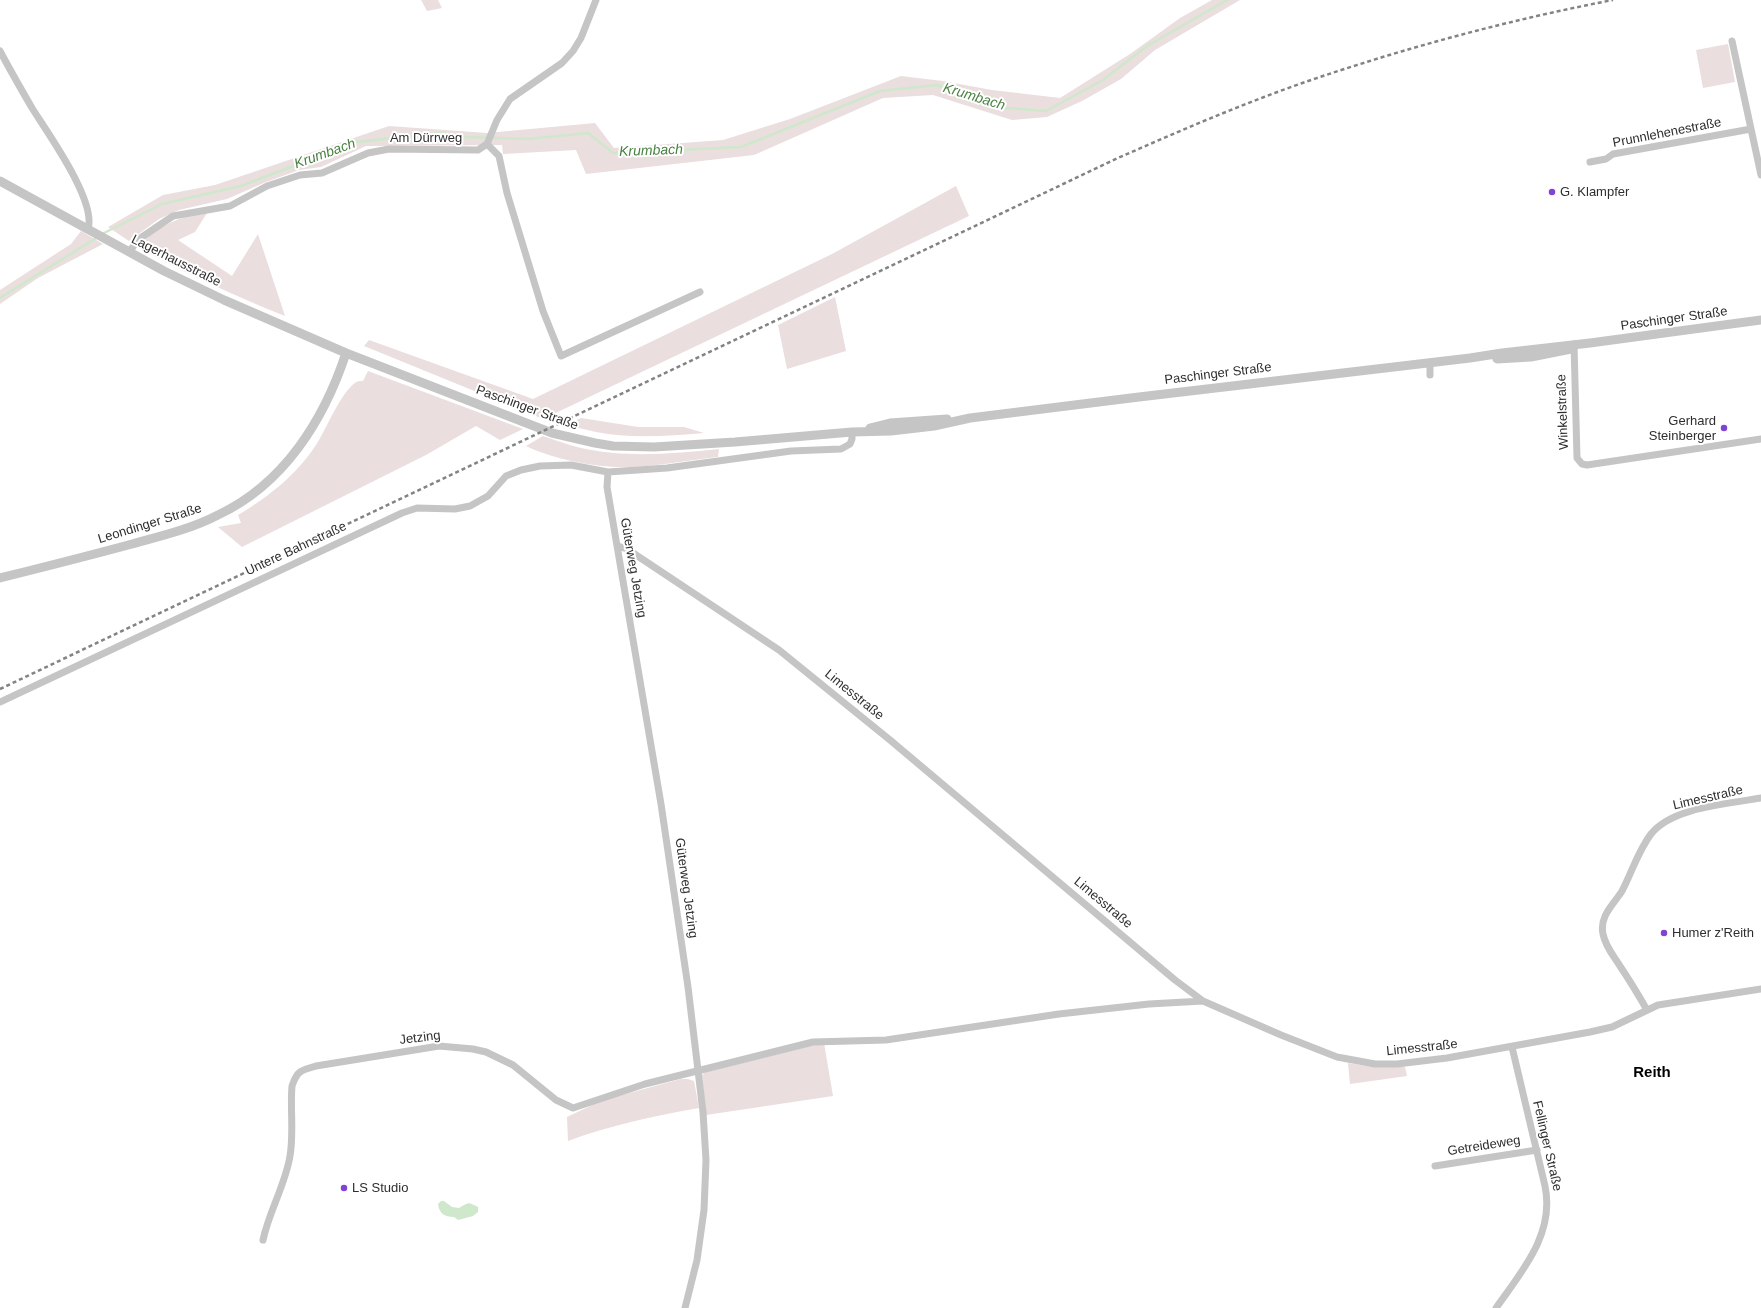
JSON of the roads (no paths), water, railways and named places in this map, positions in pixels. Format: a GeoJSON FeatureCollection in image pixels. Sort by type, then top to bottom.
{"type":"FeatureCollection","features":[{"type":"Feature","properties":{"kind":"street"},"geometry":{"type":"LineString","coordinates":[[596,0],[581,38],[573,51],[562,63],[510,99],[503,109],[487,144],[499,156],[507,193],[543,311],[561,356],[700,292]]}},
{"type":"Feature","properties":{"kind":"street"},"geometry":{"type":"LineString","coordinates":[[1732,41],[1761,175]]}},
{"type":"Feature","properties":{"kind":"street"},"geometry":{"type":"LineString","coordinates":[[0,51],[18,85],[73,175],[88,213],[90,221],[88,229]]}},
{"type":"Feature","properties":{"kind":"street","name":"Prunnlehenestraße"},"geometry":{"type":"LineString","coordinates":[[1590,162],[1606,159],[1613,154],[1751,130]]}},
{"type":"Feature","properties":{"kind":"street","name":"Am Dürrweg"},"geometry":{"type":"LineString","coordinates":[[129,252],[139,239],[173,216],[230,206],[266,186],[300,175],[322,173],[368,153],[389,149],[478,150],[487,144]]}},
{"type":"Feature","properties":{"kind":"street","name":"Lagerhausstraße"},"geometry":{"type":"LineString","coordinates":[[0,181],[129,252],[224,300],[346,353]]}},
{"type":"Feature","properties":{"kind":"street","name":"Paschinger Straße"},"geometry":{"type":"LineString","coordinates":[[346,353],[531,426],[575,440],[613,446],[654,447],[852,432],[890,423],[933,419],[970,418],[1326,374],[1470,358],[1492,359],[1531,357],[1590,343],[1761,320]]}},
{"type":"Feature","properties":{"kind":"street","name":"Winkelstraße"},"geometry":{"type":"LineString","coordinates":[[1574,346],[1577,458],[1582,464],[1587,465],[1761,439]]}},
{"type":"Feature","properties":{"kind":"street","name":"Leondinger Straße"},"geometry":{"type":"LineString","coordinates":[[0,578],[180,530],[218,516],[229,510],[266,483],[295,454],[320,414],[346,353]]}},
{"type":"Feature","properties":{"kind":"street"},"geometry":{"type":"LineString","coordinates":[[1430,363],[1430,375]]}},
{"type":"Feature","properties":{"kind":"street","name":"Untere Bahnstraße"},"geometry":{"type":"LineString","coordinates":[[0,702],[410,510],[425,507],[456,509],[470,506],[488,496],[506,476],[521,470],[540,466],[571,465],[608,472],[667,468],[791,451],[841,449],[850,444],[852,432]]}},
{"type":"Feature","properties":{"kind":"street","name":"Güterweg Jetzing"},"geometry":{"type":"LineString","coordinates":[[608,472],[607,487],[661,804],[688,987],[703,1119],[706,1185],[700,1240],[685,1308]]}},
{"type":"Feature","properties":{"kind":"street","name":"Limesstraße"},"geometry":{"type":"LineString","coordinates":[[618,546],[627,549],[779,650],[890,740],[1175,980],[1203,1001],[1288,1038],[1337,1057],[1375,1064],[1408,1063],[1512,1047],[1612,1027],[1647,1010],[1670,1003],[1761,989]]}},
{"type":"Feature","properties":{"kind":"street","name":"Limesstraße"},"geometry":{"type":"LineString","coordinates":[[1647,1010],[1608,947],[1602,930],[1605,915],[1621,892],[1650,834],[1660,825],[1670,819],[1692,811],[1761,798]]}},
{"type":"Feature","properties":{"kind":"street"},"geometry":{"type":"LineString","coordinates":[[697,1070],[812,1042],[886,1040],[1059,1014],[1149,1004],[1203,1001]]}},
{"type":"Feature","properties":{"kind":"street","name":"Jetzing"},"geometry":{"type":"LineString","coordinates":[[263,1240],[268,1219],[286,1173],[290,1155],[292,1086],[295,1077],[300,1071],[316,1066],[416,1049],[439,1046],[457,1046],[486,1052],[513,1065],[556,1100],[573,1108],[645,1084],[697,1070]]}},
{"type":"Feature","properties":{"kind":"street","name":"Fellinger Straße"},"geometry":{"type":"LineString","coordinates":[[1496,1308],[1535,1251],[1545,1228],[1547,1195],[1512,1047]]}},
{"type":"Feature","properties":{"kind":"street","name":"Getreideweg"},"geometry":{"type":"LineString","coordinates":[[1435,1166],[1537,1150]]}},
{"type":"Feature","properties":{"kind":"waterway","name":"Krumbach"},"geometry":{"type":"LineString","coordinates":[[102,234],[162,204],[241,186],[356,142],[440,133],[464,137],[528,139],[588,133],[613,153],[741,147],[880,91],[937,85],[1007,108],[1046,111],[1103,80],[1147,46],[1227,0]]}},
{"type":"Feature","properties":{"kind":"waterway","name":"Krumbach"},"geometry":{"type":"LineString","coordinates":[[0,298],[98,237]]}},
{"type":"Feature","properties":{"kind":"railway"},"geometry":{"type":"LineString","coordinates":[[0,689],[1118,158],[1168,136],[1243,105],[1356,65],[1502,24],[1613,0]]}},
{"type":"Feature","properties":{"kind":"place","name":"G. Klampfer"},"geometry":{"type":"Point","coordinates":[1552,192]}},
{"type":"Feature","properties":{"kind":"place","name":"Gerhard Steinberger"},"geometry":{"type":"Point","coordinates":[1724,428]}},
{"type":"Feature","properties":{"kind":"place","name":"Humer z'Reith"},"geometry":{"type":"Point","coordinates":[1664,933]}},
{"type":"Feature","properties":{"kind":"place","name":"LS Studio"},"geometry":{"type":"Point","coordinates":[344,1188]}},
{"type":"Feature","properties":{"kind":"district","name":"Reith"},"geometry":{"type":"Point","coordinates":[1652,1073]}}]}
